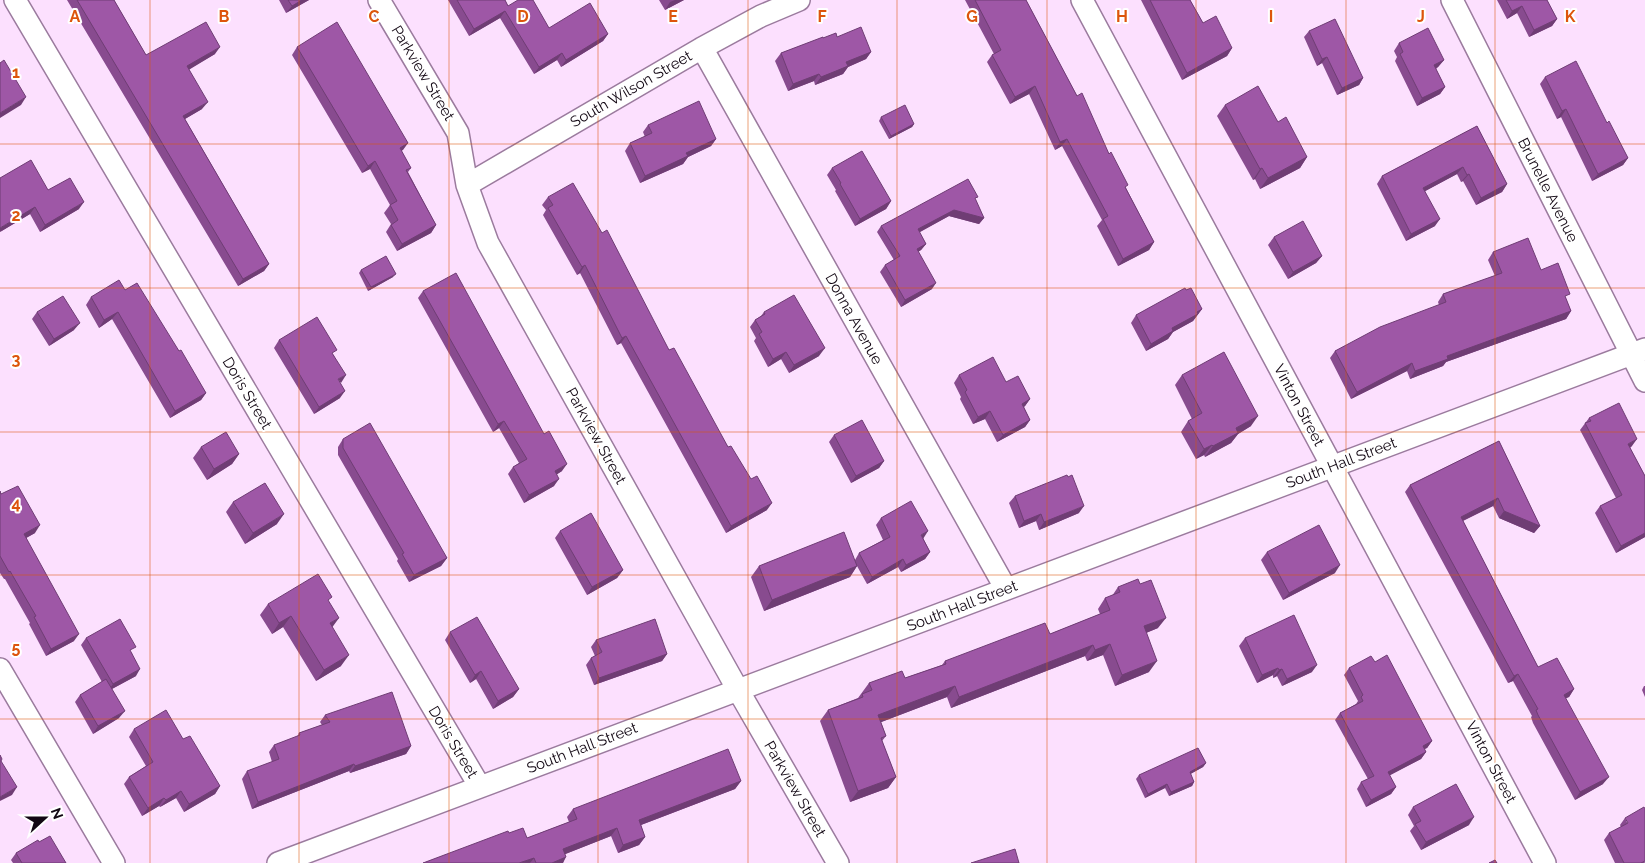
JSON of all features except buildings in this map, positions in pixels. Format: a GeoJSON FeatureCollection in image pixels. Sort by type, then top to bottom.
{"type":"FeatureCollection","features":[{"type":"Feature","properties":{"kind":"street","name":"Doris Street"},"geometry":{"type":"LineString","coordinates":[[15,0],[480,787]]}},
{"type":"Feature","properties":{"kind":"street","name":"Parkview Street"},"geometry":{"type":"LineString","coordinates":[[379,0],[458,133],[467,185],[488,243],[738,690],[838,863]]}},
{"type":"Feature","properties":{"kind":"street","name":"South Wilson Street"},"geometry":{"type":"LineString","coordinates":[[467,185],[702,48],[757,8],[799,0]]}},
{"type":"Feature","properties":{"kind":"street","name":"Vinton Street"},"geometry":{"type":"LineString","coordinates":[[1082,0],[1545,863]]}},
{"type":"Feature","properties":{"kind":"street","name":"Brunelle Avenue"},"geometry":{"type":"LineString","coordinates":[[1452,0],[1638,351],[1645,380]]}},
{"type":"Feature","properties":{"kind":"street","name":"Donna Avenue"},"geometry":{"type":"LineString","coordinates":[[702,48],[1006,589]]}},
{"type":"Feature","properties":{"kind":"street","name":"South Hall Street"},"geometry":{"type":"LineString","coordinates":[[278,863],[1638,351]]}},
{"type":"Feature","properties":{"kind":"street"},"geometry":{"type":"LineString","coordinates":[[0,669],[114,863]]}}]}
